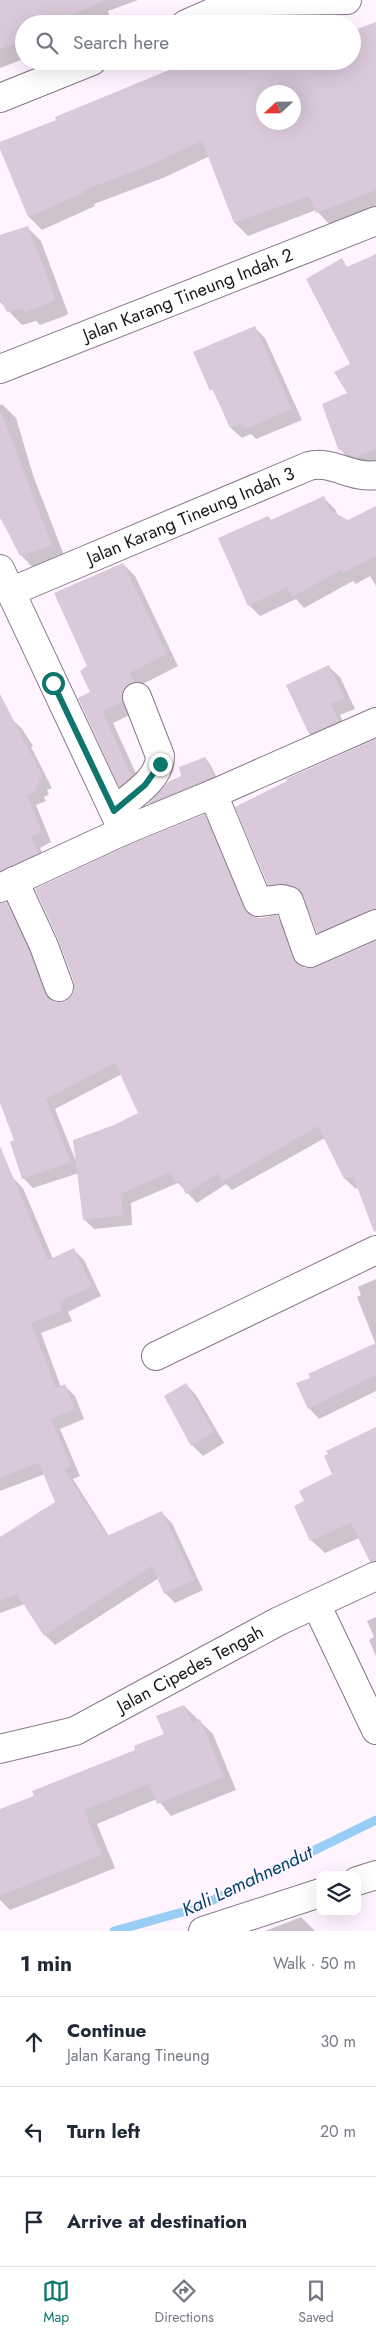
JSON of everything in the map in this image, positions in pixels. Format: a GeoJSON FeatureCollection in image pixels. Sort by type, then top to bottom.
{"type":"FeatureCollection","features":[{"type":"Feature","properties":{"kind":"street"},"geometry":{"type":"LineString","coordinates":[[206,15],[227,6],[262,1],[347,0]]}},
{"type":"Feature","properties":{"kind":"street"},"geometry":{"type":"LineString","coordinates":[[0,98],[70,70]]}},
{"type":"Feature","properties":{"kind":"street","name":"Jalan Karang Tineung Indah 2"},"geometry":{"type":"LineString","coordinates":[[0,369],[376,221]]}},
{"type":"Feature","properties":{"kind":"street","name":"Jalan Karang Tineung Indah 3"},"geometry":{"type":"LineString","coordinates":[[5,581],[309,466],[325,465],[354,474],[376,475]]}},
{"type":"Feature","properties":{"kind":"street"},"geometry":{"type":"LineString","coordinates":[[5,581],[118,821]]}},
{"type":"Feature","properties":{"kind":"street"},"geometry":{"type":"LineString","coordinates":[[118,821],[160,764],[160,756],[137,698]]}},
{"type":"Feature","properties":{"kind":"street"},"geometry":{"type":"LineString","coordinates":[[59,987],[44,946],[7,885],[118,821],[213,794],[376,722]]}},
{"type":"Feature","properties":{"kind":"street"},"geometry":{"type":"LineString","coordinates":[[213,794],[258,902],[282,898],[289,901],[307,952],[310,953],[376,924]]}},
{"type":"Feature","properties":{"kind":"street"},"geometry":{"type":"LineString","coordinates":[[156,1356],[376,1250]]}},
{"type":"Feature","properties":{"kind":"street","name":"Jalan Cipedes Tengah"},"geometry":{"type":"LineString","coordinates":[[0,1749],[75,1731],[279,1621],[376,1576]]}},
{"type":"Feature","properties":{"kind":"street"},"geometry":{"type":"LineString","coordinates":[[316,1604],[376,1730]]}},
{"type":"Feature","properties":{"kind":"street"},"geometry":{"type":"LineString","coordinates":[[361,1880],[376,1875]]}},
{"type":"Feature","properties":{"kind":"street"},"geometry":{"type":"LineString","coordinates":[[204,1931],[316,1894]]}},
{"type":"Feature","properties":{"kind":"building"},"geometry":{"type":"Polygon","coordinates":[[[0,0],[106,0],[72,15],[15,15],[15,43],[0,49],[0,0]]]}},
{"type":"Feature","properties":{"kind":"building"},"geometry":{"type":"Polygon","coordinates":[[[376,22],[376,190],[316,213],[309,196],[234,223],[202,141],[150,165],[82,191],[83,193],[28,217],[0,149],[0,142],[56,120],[55,117],[169,70],[361,70],[361,28],[376,22]]]}},
{"type":"Feature","properties":{"kind":"building"},"geometry":{"type":"Polygon","coordinates":[[[28,226],[55,298],[54,301],[25,312],[22,308],[7,312],[0,299],[0,235],[28,226]]]}},
{"type":"Feature","properties":{"kind":"building"},"geometry":{"type":"Polygon","coordinates":[[[376,254],[376,449],[355,457],[338,449],[322,404],[347,393],[334,372],[350,364],[306,279],[342,258],[347,267],[376,254]]]}},
{"type":"Feature","properties":{"kind":"building"},"geometry":{"type":"Polygon","coordinates":[[[255,326],[292,409],[245,429],[242,423],[230,428],[213,389],[210,391],[193,352],[255,326]]]}},
{"type":"Feature","properties":{"kind":"building"},"geometry":{"type":"Polygon","coordinates":[[[0,414],[2,414],[52,545],[20,556],[0,517],[0,414]]]}},
{"type":"Feature","properties":{"kind":"building"},"geometry":{"type":"Polygon","coordinates":[[[324,496],[330,510],[348,520],[376,506],[376,556],[343,573],[341,570],[292,597],[287,587],[248,606],[218,538],[268,516],[271,520],[324,496]]]}},
{"type":"Feature","properties":{"kind":"building"},"geometry":{"type":"Polygon","coordinates":[[[123,563],[167,654],[130,673],[134,682],[125,688],[122,694],[122,702],[102,711],[132,776],[119,787],[78,698],[90,692],[80,671],[87,666],[54,593],[123,563]]]}},
{"type":"Feature","properties":{"kind":"building"},"geometry":{"type":"Polygon","coordinates":[[[329,665],[345,698],[331,704],[339,721],[309,734],[286,685],[329,665]]]}},
{"type":"Feature","properties":{"kind":"building"},"geometry":{"type":"Polygon","coordinates":[[[0,694],[43,777],[38,780],[40,784],[35,787],[37,791],[27,795],[42,832],[31,837],[38,853],[0,871],[0,694]]]}},
{"type":"Feature","properties":{"kind":"building"},"geometry":{"type":"Polygon","coordinates":[[[376,739],[376,909],[317,933],[300,890],[286,884],[268,885],[235,807],[287,781],[286,779],[376,739]]]}},
{"type":"Feature","properties":{"kind":"building"},"geometry":{"type":"Polygon","coordinates":[[[205,757],[214,776],[148,804],[168,782],[181,776],[179,767],[205,757]]]}},
{"type":"Feature","properties":{"kind":"building"},"geometry":{"type":"Polygon","coordinates":[[[205,814],[244,908],[251,916],[260,918],[277,915],[296,963],[305,968],[316,967],[376,941],[376,1231],[374,1232],[353,1176],[344,1179],[318,1126],[233,1176],[221,1181],[218,1173],[186,1194],[179,1181],[176,1183],[170,1172],[121,1194],[123,1215],[83,1220],[73,1140],[114,1125],[138,1113],[115,1063],[46,1099],[71,1162],[22,1179],[10,1142],[14,1140],[0,1103],[0,903],[7,902],[30,952],[45,993],[49,999],[56,1002],[65,1001],[71,997],[74,990],[74,982],[58,939],[35,889],[129,845],[205,814]]]}},
{"type":"Feature","properties":{"kind":"building"},"geometry":{"type":"Polygon","coordinates":[[[0,1146],[48,1260],[74,1248],[92,1286],[59,1302],[62,1311],[31,1323],[56,1388],[65,1384],[75,1409],[51,1419],[71,1466],[64,1469],[107,1536],[162,1511],[194,1580],[164,1594],[152,1566],[44,1636],[17,1594],[0,1600],[0,1537],[55,1502],[39,1463],[0,1478],[0,1146]]]}},
{"type":"Feature","properties":{"kind":"building"},"geometry":{"type":"Polygon","coordinates":[[[376,1343],[376,1375],[308,1409],[296,1383],[310,1378],[308,1374],[376,1343]]]}},
{"type":"Feature","properties":{"kind":"building"},"geometry":{"type":"Polygon","coordinates":[[[186,1383],[214,1432],[191,1446],[164,1396],[186,1383]]]}},
{"type":"Feature","properties":{"kind":"building"},"geometry":{"type":"Polygon","coordinates":[[[376,1427],[376,1561],[370,1562],[351,1523],[310,1541],[294,1506],[304,1501],[299,1491],[332,1474],[324,1456],[328,1454],[326,1451],[376,1427]]]}},
{"type":"Feature","properties":{"kind":"building"},"geometry":{"type":"Polygon","coordinates":[[[184,1705],[192,1723],[200,1719],[224,1777],[157,1804],[149,1784],[84,1810],[102,1855],[0,1896],[0,1809],[34,1796],[32,1791],[135,1750],[134,1746],[164,1734],[156,1716],[184,1705]]]}},
{"type":"Feature","properties":{"kind":"waterway","name":"Kali Lemahnendut"},"geometry":{"type":"LineString","coordinates":[[114,1931],[197,1908],[376,1820]]}},
{"type":"Feature","properties":{"kind":"route"},"geometry":{"type":"LineString","coordinates":[[53,683],[114,811],[145,785],[157,771],[160,764]]}}]}
